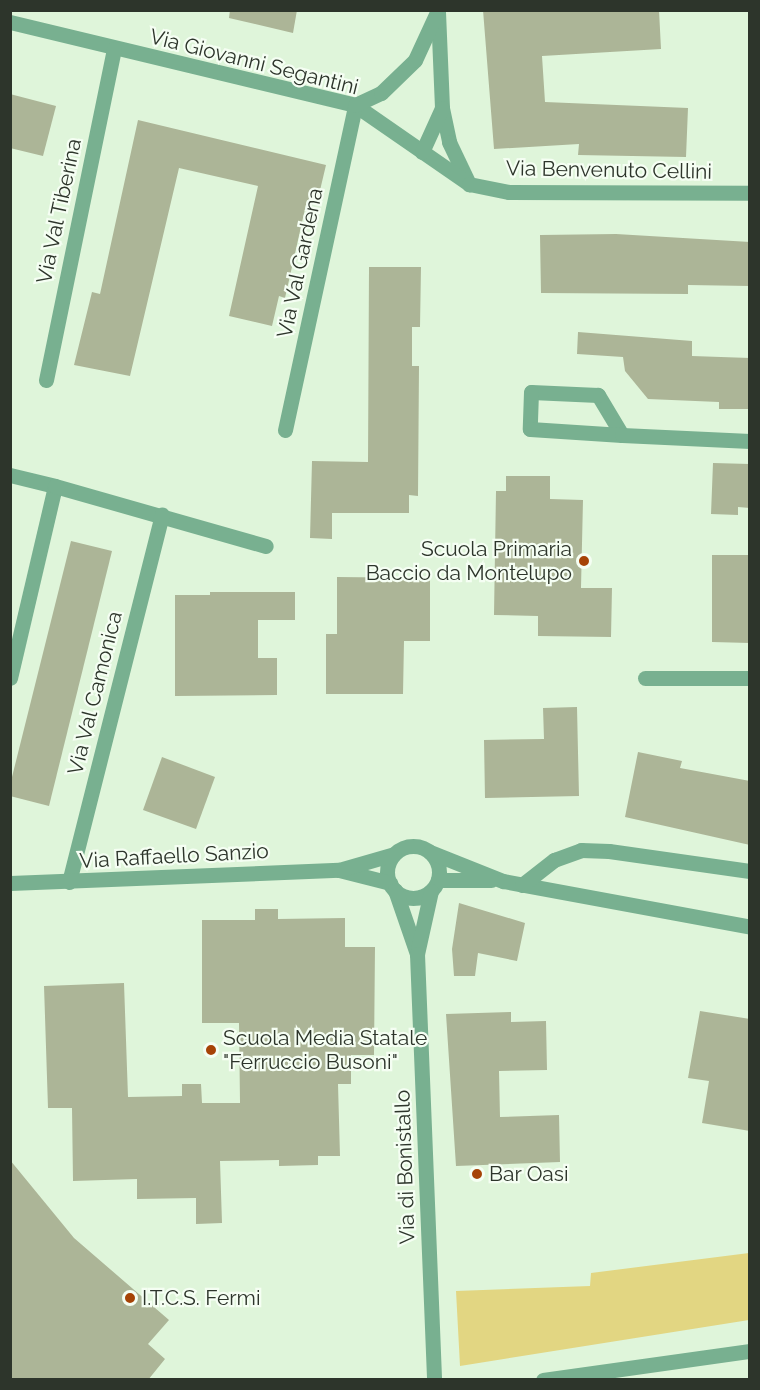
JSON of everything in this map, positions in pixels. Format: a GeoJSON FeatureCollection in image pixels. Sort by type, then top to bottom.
{"type":"FeatureCollection","features":[{"type":"Feature","properties":{"kind":"street"},"geometry":{"type":"LineString","coordinates":[[355,105],[381,93],[415,60],[438,10]]}},
{"type":"Feature","properties":{"kind":"street"},"geometry":{"type":"LineString","coordinates":[[438,10],[442,108],[449,142],[469,184]]}},
{"type":"Feature","properties":{"kind":"street","name":"Via Giovanni Segantini"},"geometry":{"type":"LineString","coordinates":[[10,22],[114,49],[355,105],[469,184]]}},
{"type":"Feature","properties":{"kind":"street","name":"Via Val Tiberina"},"geometry":{"type":"LineString","coordinates":[[46,380],[114,49]]}},
{"type":"Feature","properties":{"kind":"street","name":"Via Val Gardena"},"geometry":{"type":"LineString","coordinates":[[285,430],[355,105]]}},
{"type":"Feature","properties":{"kind":"street"},"geometry":{"type":"LineString","coordinates":[[422,152],[442,108]]}},
{"type":"Feature","properties":{"kind":"street","name":"Via Benvenuto Cellini"},"geometry":{"type":"LineString","coordinates":[[469,184],[509,192],[750,193]]}},
{"type":"Feature","properties":{"kind":"street"},"geometry":{"type":"LineString","coordinates":[[622,435],[598,395],[531,392],[530,429],[622,435],[750,441]]}},
{"type":"Feature","properties":{"kind":"street"},"geometry":{"type":"LineString","coordinates":[[10,475],[266,546]]}},
{"type":"Feature","properties":{"kind":"street"},"geometry":{"type":"LineString","coordinates":[[10,678],[55,486]]}},
{"type":"Feature","properties":{"kind":"street","name":"Via Val Camonica"},"geometry":{"type":"LineString","coordinates":[[69,882],[162,516]]}},
{"type":"Feature","properties":{"kind":"street"},"geometry":{"type":"LineString","coordinates":[[645,678],[750,678]]}},
{"type":"Feature","properties":{"kind":"street","name":"Via Raffaello Sanzio"},"geometry":{"type":"LineString","coordinates":[[10,884],[339,870],[394,854],[408,846],[430,852],[503,881],[750,927]]}},
{"type":"Feature","properties":{"kind":"street"},"geometry":{"type":"LineString","coordinates":[[522,885],[554,860],[581,850],[609,851],[750,871]]}},
{"type":"Feature","properties":{"kind":"street"},"geometry":{"type":"LineString","coordinates":[[430,852],[439,865],[434,886]]}},
{"type":"Feature","properties":{"kind":"street"},"geometry":{"type":"LineString","coordinates":[[393,887],[388,868],[394,854]]}},
{"type":"Feature","properties":{"kind":"street","name":"Via Raffaello Sanzio"},"geometry":{"type":"LineString","coordinates":[[339,870],[393,887],[409,897],[434,886],[503,881]]}},
{"type":"Feature","properties":{"kind":"street","name":"Via di Bonistallo"},"geometry":{"type":"LineString","coordinates":[[434,886],[417,954],[434,1380]]}},
{"type":"Feature","properties":{"kind":"street","name":"Via di Bonistallo"},"geometry":{"type":"LineString","coordinates":[[393,887],[417,954]]}},
{"type":"Feature","properties":{"kind":"street"},"geometry":{"type":"LineString","coordinates":[[543,1380],[750,1351]]}},
{"type":"Feature","properties":{"kind":"shaded area"},"geometry":{"type":"Polygon","coordinates":[[[749,1253],[749,1320],[460,1366],[456,1291],[590,1286],[591,1273],[749,1253]]]}},
{"type":"Feature","properties":{"kind":"building"},"geometry":{"type":"Polygon","coordinates":[[[230,10],[297,10],[293,33],[229,18],[230,10]]]}},
{"type":"Feature","properties":{"kind":"building"},"geometry":{"type":"Polygon","coordinates":[[[483,10],[659,10],[661,49],[542,56],[545,102],[688,108],[686,157],[578,155],[579,144],[494,149],[483,10]]]}},
{"type":"Feature","properties":{"kind":"building"},"geometry":{"type":"Polygon","coordinates":[[[10,94],[56,106],[43,156],[10,148],[10,94]]]}},
{"type":"Feature","properties":{"kind":"building"},"geometry":{"type":"Polygon","coordinates":[[[138,120],[326,165],[317,203],[307,200],[285,298],[279,296],[272,326],[229,316],[258,186],[179,168],[130,376],[74,365],[92,292],[100,294],[138,120]]]}},
{"type":"Feature","properties":{"kind":"building"},"geometry":{"type":"Polygon","coordinates":[[[616,234],[750,242],[750,286],[688,285],[688,294],[541,293],[540,235],[616,234]]]}},
{"type":"Feature","properties":{"kind":"building"},"geometry":{"type":"Polygon","coordinates":[[[369,267],[421,267],[420,327],[412,327],[412,366],[419,366],[418,496],[409,495],[409,513],[332,513],[332,539],[310,538],[312,461],[368,462],[369,267]]]}},
{"type":"Feature","properties":{"kind":"building"},"geometry":{"type":"Polygon","coordinates":[[[578,332],[692,341],[692,356],[750,358],[750,409],[719,409],[719,402],[648,399],[625,371],[623,357],[577,354],[578,332]]]}},
{"type":"Feature","properties":{"kind":"building"},"geometry":{"type":"Polygon","coordinates":[[[713,463],[750,464],[750,508],[738,507],[738,515],[711,514],[713,463]]]}},
{"type":"Feature","properties":{"kind":"building","name":"Scuola Primaria Baccio da Montelupo"},"geometry":{"type":"Polygon","coordinates":[[[506,476],[550,476],[550,499],[583,500],[581,588],[612,588],[611,637],[538,636],[538,616],[494,615],[496,491],[506,491],[506,476]]]}},
{"type":"Feature","properties":{"kind":"building"},"geometry":{"type":"Polygon","coordinates":[[[71,541],[112,551],[49,806],[10,796],[10,785],[71,541]]]}},
{"type":"Feature","properties":{"kind":"building"},"geometry":{"type":"Polygon","coordinates":[[[712,555],[750,555],[750,643],[712,642],[712,555]]]}},
{"type":"Feature","properties":{"kind":"building"},"geometry":{"type":"Polygon","coordinates":[[[337,577],[430,578],[430,641],[404,641],[403,694],[326,694],[326,634],[337,634],[337,577]]]}},
{"type":"Feature","properties":{"kind":"building"},"geometry":{"type":"Polygon","coordinates":[[[210,592],[295,592],[295,620],[258,620],[258,658],[277,658],[277,695],[175,696],[175,595],[210,595],[210,592]]]}},
{"type":"Feature","properties":{"kind":"building"},"geometry":{"type":"Polygon","coordinates":[[[577,707],[579,796],[485,798],[484,740],[544,739],[543,708],[577,707]]]}},
{"type":"Feature","properties":{"kind":"building"},"geometry":{"type":"Polygon","coordinates":[[[638,752],[682,761],[680,768],[750,781],[750,845],[625,817],[638,752]]]}},
{"type":"Feature","properties":{"kind":"building"},"geometry":{"type":"Polygon","coordinates":[[[162,757],[215,777],[196,829],[143,810],[162,757]]]}},
{"type":"Feature","properties":{"kind":"building"},"geometry":{"type":"Polygon","coordinates":[[[459,903],[525,923],[517,961],[478,953],[475,976],[454,976],[452,949],[459,903]]]}},
{"type":"Feature","properties":{"kind":"building"},"geometry":{"type":"Polygon","coordinates":[[[255,909],[278,909],[278,919],[345,918],[345,947],[375,947],[374,1055],[351,1055],[351,1084],[338,1084],[340,1156],[318,1156],[318,1165],[279,1166],[279,1160],[220,1161],[222,1223],[196,1224],[196,1198],[137,1199],[137,1179],[73,1181],[72,1108],[48,1108],[44,986],[124,983],[128,1097],[182,1096],[182,1084],[201,1084],[202,1103],[240,1103],[239,1023],[202,1023],[202,920],[255,920],[255,909]]]}},
{"type":"Feature","properties":{"kind":"building"},"geometry":{"type":"Polygon","coordinates":[[[700,1011],[750,1019],[750,1131],[702,1123],[709,1081],[688,1078],[700,1011]]]}},
{"type":"Feature","properties":{"kind":"building"},"geometry":{"type":"Polygon","coordinates":[[[511,1012],[511,1022],[546,1021],[547,1070],[499,1071],[500,1117],[559,1115],[560,1162],[456,1166],[446,1014],[511,1012]]]}},
{"type":"Feature","properties":{"kind":"building"},"geometry":{"type":"Polygon","coordinates":[[[10,1160],[74,1238],[169,1320],[148,1344],[165,1359],[148,1380],[10,1380],[10,1160]]]}},
{"type":"Feature","properties":{"kind":"place","name":"Scuola Primaria Baccio da Montelupo"},"geometry":{"type":"Point","coordinates":[584,561]}},
{"type":"Feature","properties":{"kind":"place","name":"Scuola Media Statale \"Ferruccio Busoni\""},"geometry":{"type":"Point","coordinates":[211,1050]}},
{"type":"Feature","properties":{"kind":"place","name":"Bar Oasi"},"geometry":{"type":"Point","coordinates":[477,1174]}},
{"type":"Feature","properties":{"kind":"place","name":"I.T.C.S. Fermi"},"geometry":{"type":"Point","coordinates":[130,1298]}}]}
